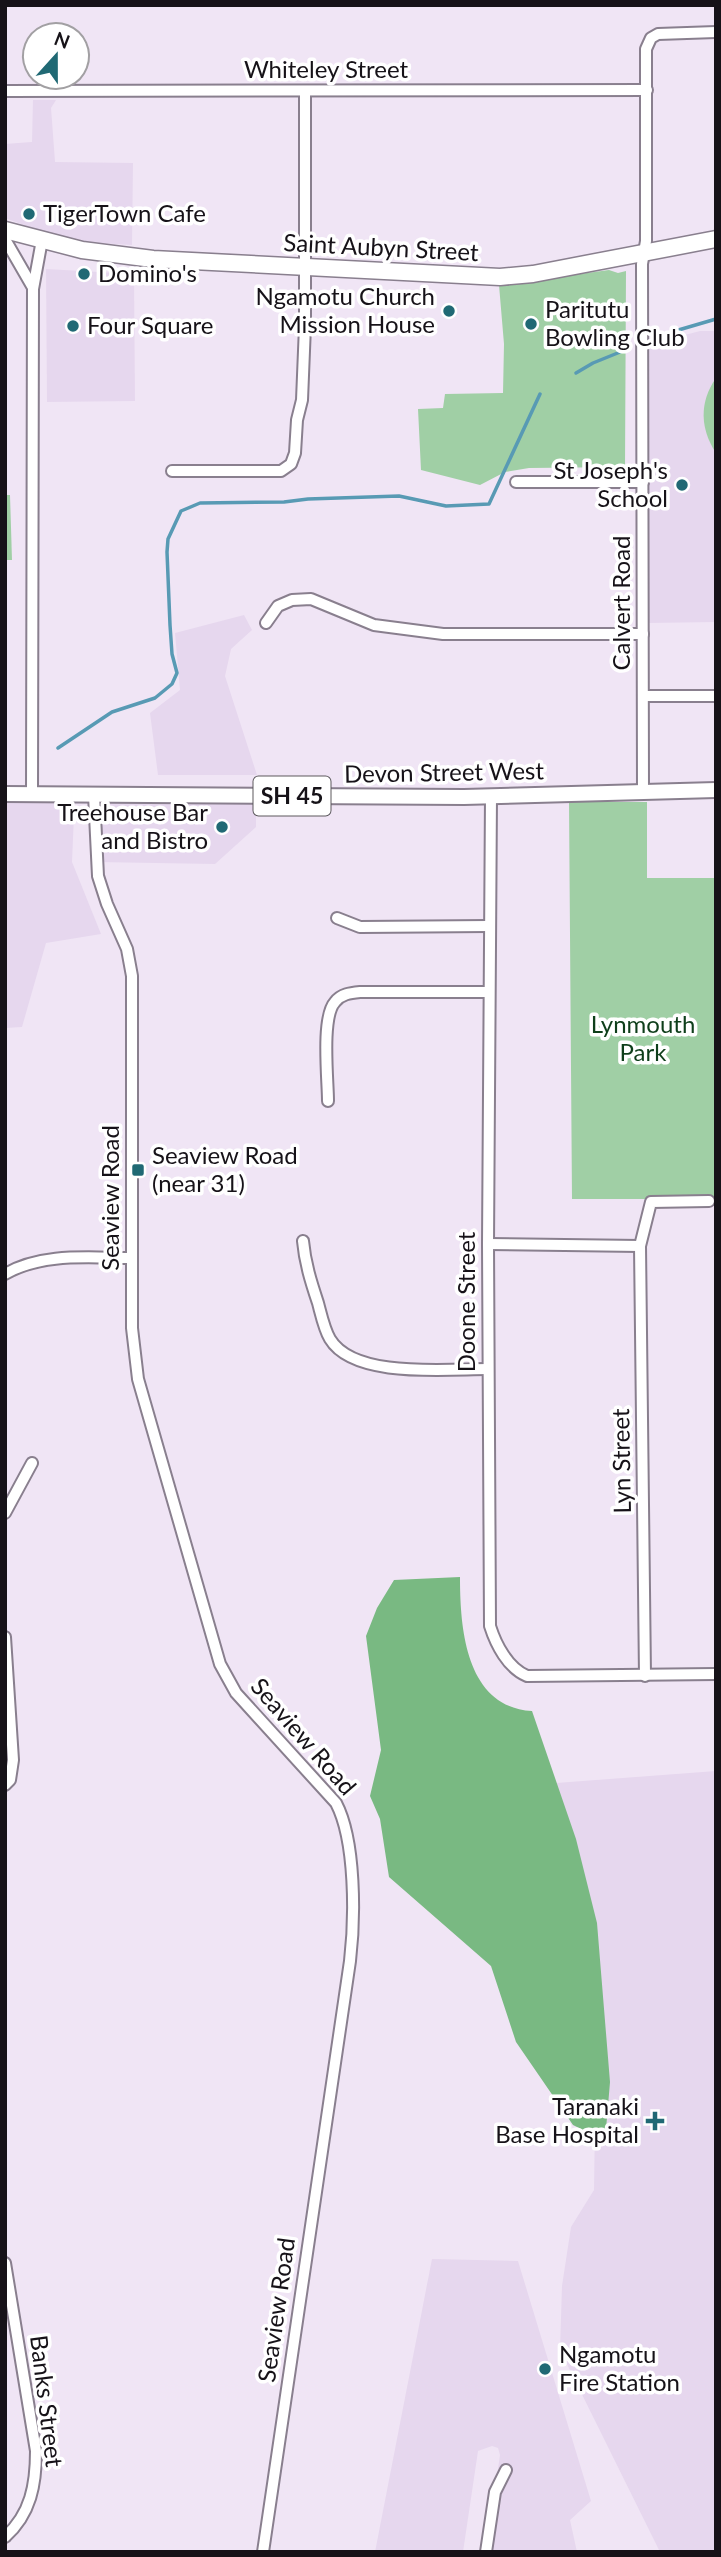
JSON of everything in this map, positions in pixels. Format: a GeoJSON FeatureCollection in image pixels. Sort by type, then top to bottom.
{"type":"FeatureCollection","features":[{"type":"Feature","properties":{"kind":"highway","name":"Saint Aubyn Street"},"geometry":{"type":"LineString","coordinates":[[7,236],[40,247],[153,260],[500,277],[533,274],[716,239]]}},
{"type":"Feature","properties":{"kind":"main road","name":"Devon Street West"},"geometry":{"type":"LineString","coordinates":[[5,794],[491,796],[716,790]]}},
{"type":"Feature","properties":{"kind":"street","name":"Calvert Road"},"geometry":{"type":"LineString","coordinates":[[643,791],[642,264],[646,49],[651,38],[658,34],[716,32]]}},
{"type":"Feature","properties":{"kind":"street","name":"Whiteley Street"},"geometry":{"type":"LineString","coordinates":[[5,91],[646,90]]}},
{"type":"Feature","properties":{"kind":"street"},"geometry":{"type":"LineString","coordinates":[[172,471],[281,471],[291,464],[295,453],[297,420],[302,400],[305,91]]}},
{"type":"Feature","properties":{"kind":"street"},"geometry":{"type":"LineString","coordinates":[[7,236],[33,289]]}},
{"type":"Feature","properties":{"kind":"street"},"geometry":{"type":"LineString","coordinates":[[5,257],[18,260],[32,258],[40,247]]}},
{"type":"Feature","properties":{"kind":"street"},"geometry":{"type":"LineString","coordinates":[[32,794],[33,289],[40,247]]}},
{"type":"Feature","properties":{"kind":"street"},"geometry":{"type":"LineString","coordinates":[[516,482],[643,482]]}},
{"type":"Feature","properties":{"kind":"street"},"geometry":{"type":"LineString","coordinates":[[266,623],[278,606],[292,600],[311,599],[374,625],[443,634],[643,634]]}},
{"type":"Feature","properties":{"kind":"street"},"geometry":{"type":"LineString","coordinates":[[643,695],[716,696]]}},
{"type":"Feature","properties":{"kind":"street","name":"Seaview Road"},"geometry":{"type":"LineString","coordinates":[[94,795],[98,876],[131,961],[132,1328],[138,1379],[220,1664],[231,1686],[244,1703],[336,1802],[345,1820],[354,1901],[350,1961],[262,2552]]}},
{"type":"Feature","properties":{"kind":"street","name":"Doone Street"},"geometry":{"type":"LineString","coordinates":[[491,796],[488,1244],[490,1626],[497,1643],[514,1667],[527,1676],[716,1674]]}},
{"type":"Feature","properties":{"kind":"street"},"geometry":{"type":"LineString","coordinates":[[337,918],[360,927],[489,926]]}},
{"type":"Feature","properties":{"kind":"street"},"geometry":{"type":"LineString","coordinates":[[328,1101],[327,1020],[333,1003],[340,997],[360,992],[489,992]]}},
{"type":"Feature","properties":{"kind":"street","name":"Lyn Street"},"geometry":{"type":"LineString","coordinates":[[645,1676],[640,1246],[651,1202],[709,1201]]}},
{"type":"Feature","properties":{"kind":"street"},"geometry":{"type":"LineString","coordinates":[[303,1241],[305,1263],[330,1340],[346,1354],[369,1365],[388,1368],[488,1369]]}},
{"type":"Feature","properties":{"kind":"street"},"geometry":{"type":"LineString","coordinates":[[488,1244],[640,1246]]}},
{"type":"Feature","properties":{"kind":"street"},"geometry":{"type":"LineString","coordinates":[[5,1274],[47,1258],[132,1258]]}},
{"type":"Feature","properties":{"kind":"street"},"geometry":{"type":"LineString","coordinates":[[5,1513],[32,1463]]}},
{"type":"Feature","properties":{"kind":"street"},"geometry":{"type":"LineString","coordinates":[[5,1637],[13,1760],[10,1780],[5,1785]]}},
{"type":"Feature","properties":{"kind":"street","name":"Banks Street"},"geometry":{"type":"LineString","coordinates":[[5,2263],[36,2451],[36,2471],[33,2495],[24,2515],[5,2537]]}},
{"type":"Feature","properties":{"kind":"street"},"geometry":{"type":"LineString","coordinates":[[486,2552],[495,2492],[506,2470]]}},
{"type":"Feature","properties":{"kind":"shaded area"},"geometry":{"type":"Polygon","coordinates":[[[33,100],[56,100],[51,108],[55,162],[133,163],[132,245],[81,242],[5,218],[5,144],[32,142],[33,100]]]}},
{"type":"Feature","properties":{"kind":"shaded area"},"geometry":{"type":"Polygon","coordinates":[[[46,269],[134,274],[135,401],[47,402],[46,269]]]}},
{"type":"Feature","properties":{"kind":"shaded area","name":"St Joseph's School"},"geometry":{"type":"Polygon","coordinates":[[[700,331],[716,331],[716,622],[648,623],[649,349],[651,344],[700,331]]]}},
{"type":"Feature","properties":{"kind":"shaded area"},"geometry":{"type":"Polygon","coordinates":[[[244,615],[252,630],[231,649],[225,676],[257,775],[158,775],[150,713],[180,690],[175,633],[244,615]]]}},
{"type":"Feature","properties":{"kind":"shaded area"},"geometry":{"type":"Polygon","coordinates":[[[5,797],[49,799],[74,815],[72,862],[101,934],[46,943],[22,1027],[5,1028],[5,797]]]}},
{"type":"Feature","properties":{"kind":"shaded area"},"geometry":{"type":"Polygon","coordinates":[[[99,799],[256,801],[256,827],[215,864],[96,862],[99,799]]]}},
{"type":"Feature","properties":{"kind":"shaded area","name":"Taranaki Base Hospital"},"geometry":{"type":"Polygon","coordinates":[[[716,1771],[716,2552],[660,2552],[560,2350],[562,2286],[571,2227],[594,2190],[596,2053],[556,1783],[716,1771]]]}},
{"type":"Feature","properties":{"kind":"shaded area"},"geometry":{"type":"Polygon","coordinates":[[[432,2259],[518,2261],[591,2501],[570,2520],[577,2552],[486,2552],[500,2455],[498,2448],[492,2446],[478,2451],[463,2552],[375,2552],[432,2259]]]}},
{"type":"Feature","properties":{"kind":"green space"},"geometry":{"type":"Polygon","coordinates":[[[609,270],[618,273],[626,271],[625,467],[529,468],[505,472],[480,485],[421,470],[418,409],[443,408],[445,394],[503,393],[504,344],[499,285],[609,270]]]}},
{"type":"Feature","properties":{"kind":"green space"},"geometry":{"type":"Polygon","coordinates":[[[716,378],[716,453],[704,425],[704,406],[716,378]]]}},
{"type":"Feature","properties":{"kind":"green space"},"geometry":{"type":"Polygon","coordinates":[[[5,495],[10,495],[12,560],[5,560],[5,495]]]}},
{"type":"Feature","properties":{"kind":"green space","name":"Lynmouth Park"},"geometry":{"type":"Polygon","coordinates":[[[569,802],[647,802],[647,878],[716,878],[716,1199],[572,1199],[569,802]]]}},
{"type":"Feature","properties":{"kind":"green space"},"geometry":{"type":"Polygon","coordinates":[[[460,1577],[462,1619],[471,1662],[480,1681],[493,1696],[510,1706],[532,1711],[576,1839],[597,1923],[610,2082],[605,2141],[573,2125],[516,2042],[491,1966],[389,1877],[380,1819],[370,1796],[381,1750],[366,1636],[377,1608],[394,1580],[460,1577]]]}},
{"type":"Feature","properties":{"kind":"waterway"},"geometry":{"type":"LineString","coordinates":[[651,341],[716,319]]}},
{"type":"Feature","properties":{"kind":"waterway"},"geometry":{"type":"LineString","coordinates":[[576,373],[630,348]]}},
{"type":"Feature","properties":{"kind":"waterway"},"geometry":{"type":"LineString","coordinates":[[58,748],[112,712],[155,698],[172,684],[177,673],[172,654],[167,552],[168,539],[181,511],[200,503],[399,496],[446,506],[489,504],[540,394]]}},
{"type":"Feature","properties":{"kind":"place","name":"TigerTown Cafe"},"geometry":{"type":"Point","coordinates":[29,214]}},
{"type":"Feature","properties":{"kind":"place","name":"Domino's"},"geometry":{"type":"Point","coordinates":[84,274]}},
{"type":"Feature","properties":{"kind":"place","name":"Ngamotu Church Mission House"},"geometry":{"type":"Point","coordinates":[449,311]}},
{"type":"Feature","properties":{"kind":"place","name":"Paritutu Bowling Club"},"geometry":{"type":"Point","coordinates":[531,324]}},
{"type":"Feature","properties":{"kind":"place","name":"Four Square"},"geometry":{"type":"Point","coordinates":[73,326]}},
{"type":"Feature","properties":{"kind":"place","name":"St Joseph's School"},"geometry":{"type":"Point","coordinates":[682,485]}},
{"type":"Feature","properties":{"kind":"place","name":"Treehouse Bar and Bistro"},"geometry":{"type":"Point","coordinates":[222,827]}},
{"type":"Feature","properties":{"kind":"place","name":"Seaview Road (near 31)"},"geometry":{"type":"Point","coordinates":[138,1170]}},
{"type":"Feature","properties":{"kind":"place","name":"Taranaki Base Hospital"},"geometry":{"type":"Point","coordinates":[655,2121]}},
{"type":"Feature","properties":{"kind":"place","name":"Ngamotu Fire Station"},"geometry":{"type":"Point","coordinates":[545,2369]}}]}
